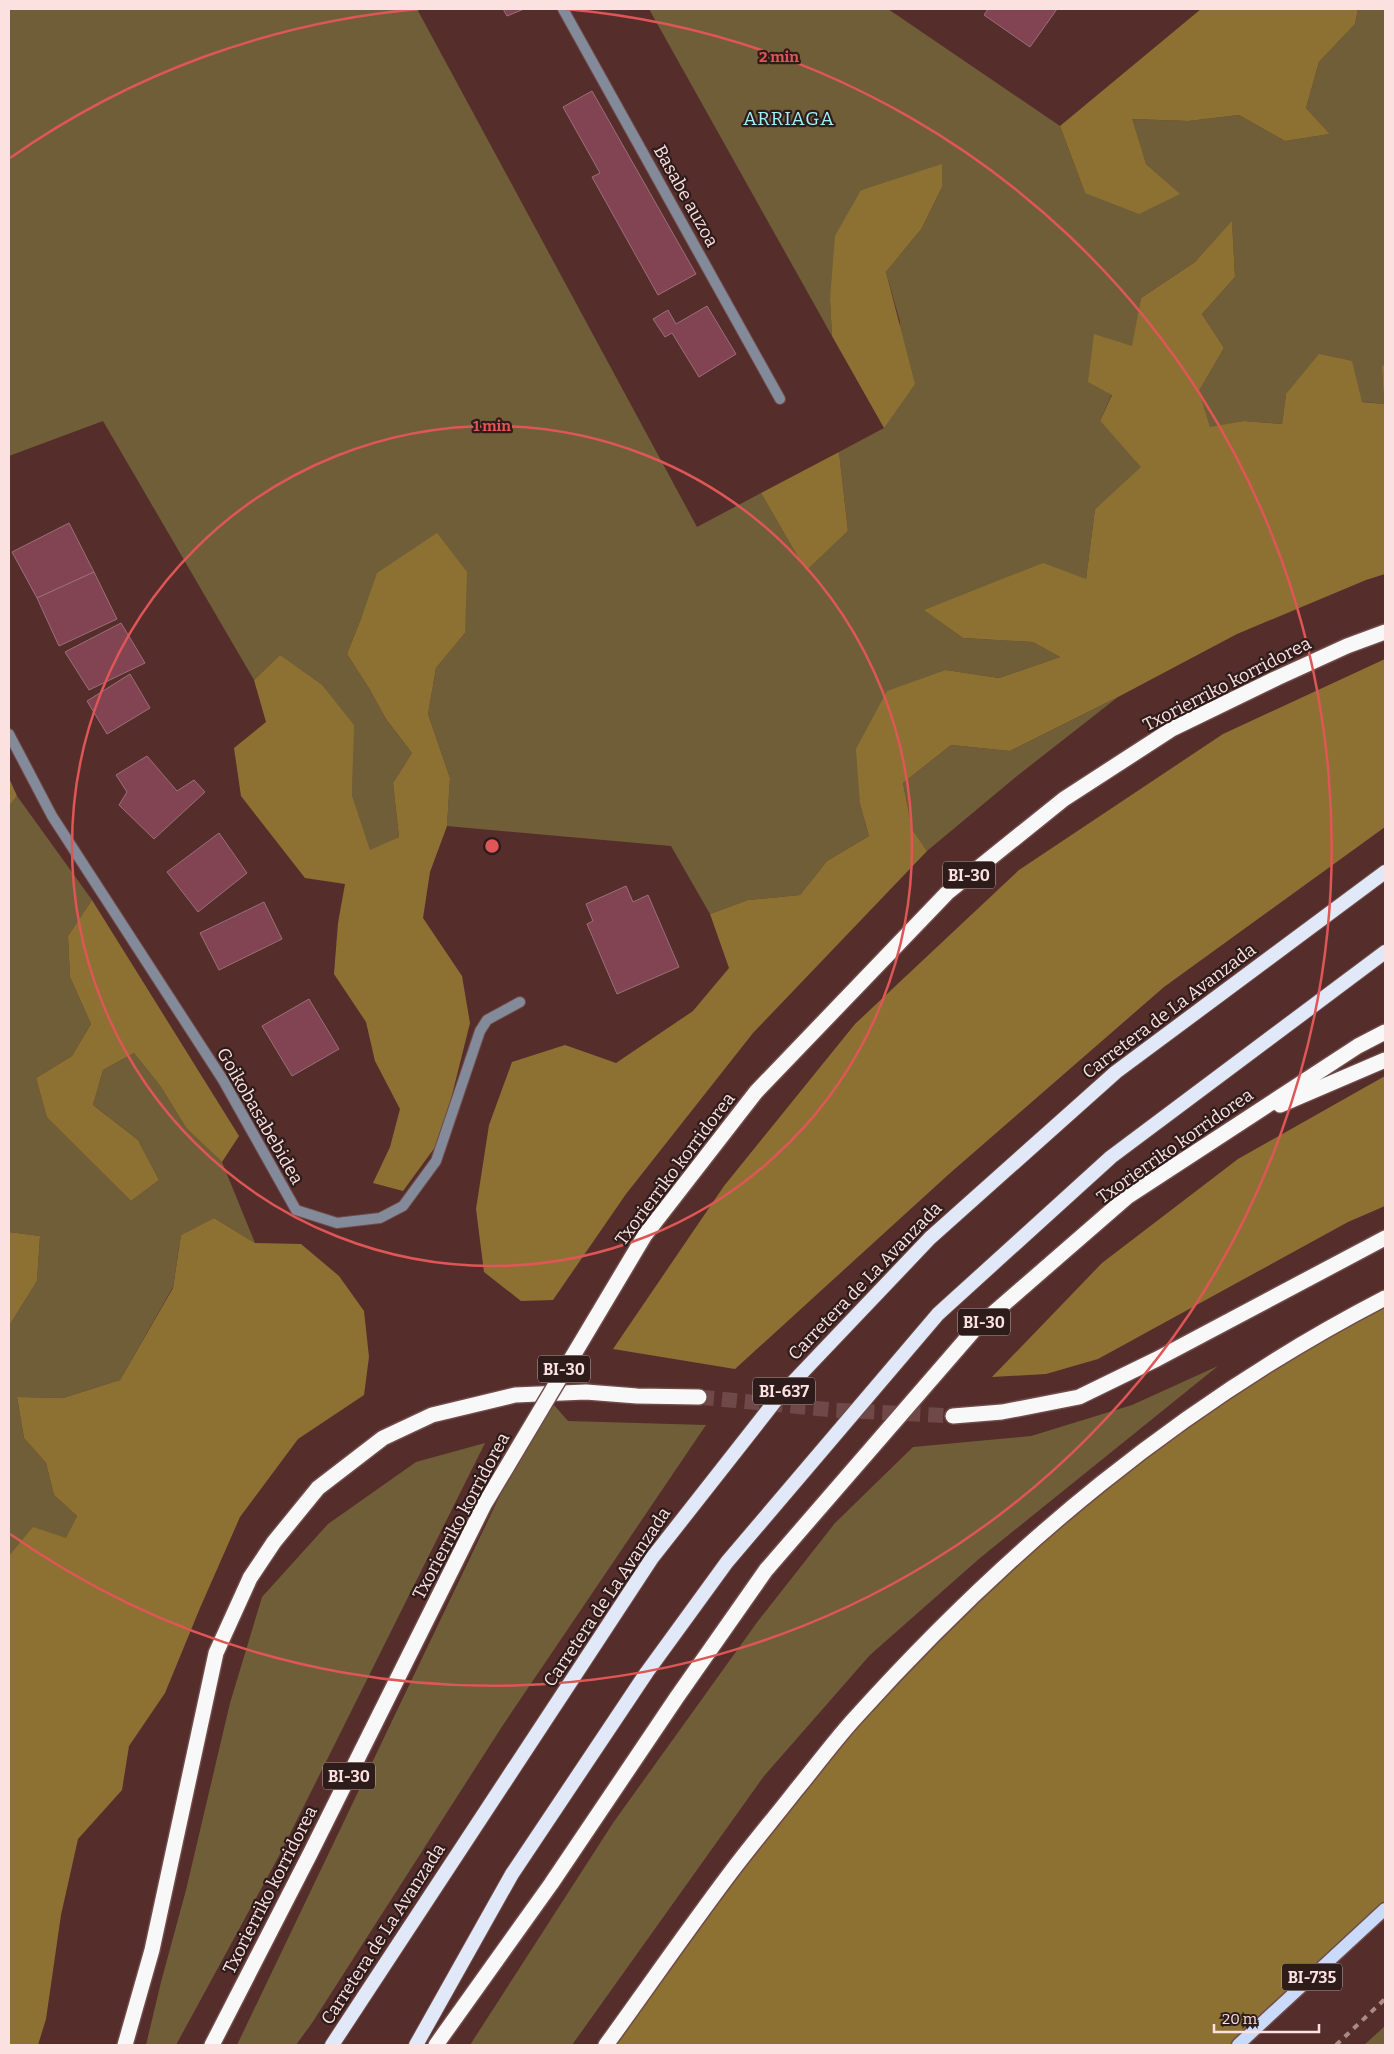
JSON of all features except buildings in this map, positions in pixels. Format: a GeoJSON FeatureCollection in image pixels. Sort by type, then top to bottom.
{"type":"FeatureCollection","features":[{"type":"Feature","properties":{"kind":"highway","name":"Txorierriko korridorea"},"geometry":{"type":"LineString","coordinates":[[212,2045],[306,1862],[484,1505],[645,1235],[756,1092],[947,892],[1064,799],[1172,728],[1347,646],[1385,632]]}},
{"type":"Feature","properties":{"kind":"highway","name":"Carretera de La Avanzada"},"geometry":{"type":"LineString","coordinates":[[332,2045],[652,1558],[776,1400],[930,1238],[1116,1072],[1385,872]]}},
{"type":"Feature","properties":{"kind":"highway"},"geometry":{"type":"LineString","coordinates":[[416,2045],[512,1874],[652,1665],[727,1562],[938,1314],[1111,1157],[1385,952]]}},
{"type":"Feature","properties":{"kind":"highway","name":"Txorierriko korridorea"},"geometry":{"type":"LineString","coordinates":[[436,2045],[551,1884],[677,1697],[766,1570],[974,1330],[1127,1197],[1358,1046],[1385,1032]]}},
{"type":"Feature","properties":{"kind":"highway"},"geometry":{"type":"LineString","coordinates":[[1244,1120],[1385,1060]]}},
{"type":"Feature","properties":{"kind":"highway"},"geometry":{"type":"LineString","coordinates":[[953,1416],[1002,1412],[1080,1398],[1385,1238]]}},
{"type":"Feature","properties":{"kind":"highway"},"geometry":{"type":"LineString","coordinates":[[606,2045],[732,1870],[853,1720],[940,1627],[1031,1540],[1148,1446],[1238,1382],[1339,1322],[1385,1298]]}},
{"type":"Feature","properties":{"kind":"highway"},"geometry":{"type":"LineString","coordinates":[[125,2045],[152,1950],[216,1653],[250,1578],[274,1542],[318,1488],[383,1438],[432,1415],[515,1395],[586,1392],[637,1396],[699,1397]]}},
{"type":"Feature","properties":{"kind":"main road","name":"BI-735"},"geometry":{"type":"LineString","coordinates":[[1238,2045],[1385,1909]]}},
{"type":"Feature","properties":{"kind":"street","name":"Basabe auzoa"},"geometry":{"type":"LineString","coordinates":[[563,9],[780,399]]}},
{"type":"Feature","properties":{"kind":"street","name":"Goikobasabebidea"},"geometry":{"type":"LineString","coordinates":[[9,734],[52,816],[224,1080],[296,1210],[337,1223],[380,1218],[403,1206],[436,1161],[480,1031],[487,1020],[520,1002]]}},
{"type":"Feature","properties":{"kind":"shaded area"},"geometry":{"type":"Polygon","coordinates":[[[9,9],[417,9],[697,527],[761,493],[806,571],[848,531],[839,452],[884,428],[900,322],[886,272],[922,228],[942,187],[942,165],[861,190],[830,300],[832,336],[649,9],[888,9],[1060,126],[1085,193],[1179,194],[1146,164],[1131,119],[1188,121],[1239,115],[1285,141],[1330,134],[1306,108],[1319,62],[1355,24],[1358,9],[1385,9],[1385,362],[1382,367],[1384,404],[1286,394],[1282,424],[1244,421],[1210,428],[1199,391],[1224,348],[1202,314],[1235,277],[1232,222],[1195,262],[1141,298],[1133,346],[1100,421],[1142,467],[1095,509],[1086,579],[984,588],[925,610],[963,638],[1033,642],[1060,657],[999,678],[946,670],[860,804],[869,836],[827,861],[800,895],[748,900],[710,914],[671,846],[447,826],[450,778],[428,714],[436,668],[465,633],[362,616],[347,654],[386,719],[412,753],[393,783],[399,837],[370,851],[352,795],[353,725],[280,655],[254,680],[103,421],[9,456],[9,9]]]}},
{"type":"Feature","properties":{"kind":"shaded area"},"geometry":{"type":"Polygon","coordinates":[[[1201,9],[1358,9],[1355,24],[1319,62],[1306,108],[1330,134],[1285,141],[1239,115],[1188,121],[1132,119],[1146,164],[1180,194],[1139,214],[1085,193],[1060,126],[1201,9]]]}},
{"type":"Feature","properties":{"kind":"shaded area"},"geometry":{"type":"Polygon","coordinates":[[[942,164],[942,187],[922,228],[886,272],[915,384],[884,428],[832,336],[830,300],[835,236],[861,190],[942,164]]]}},
{"type":"Feature","properties":{"kind":"shaded area"},"geometry":{"type":"Polygon","coordinates":[[[1232,221],[1235,277],[1202,314],[1224,348],[1199,391],[1210,427],[1244,421],[1282,424],[1286,394],[1319,354],[1352,361],[1362,402],[1384,404],[1382,367],[1385,362],[1385,574],[1366,580],[1237,634],[1010,751],[951,745],[903,783],[912,829],[927,851],[753,1033],[626,1194],[553,1300],[521,1301],[484,1272],[476,1209],[489,1125],[512,1062],[565,1045],[616,1063],[693,1011],[729,968],[710,914],[748,900],[800,895],[827,861],[869,836],[860,804],[856,749],[887,691],[946,670],[999,678],[1060,657],[1033,642],[963,638],[924,610],[1043,563],[1086,579],[1095,509],[1141,467],[1100,421],[1112,395],[1088,382],[1094,334],[1132,346],[1141,298],[1195,262],[1232,221]]]}},
{"type":"Feature","properties":{"kind":"shaded area"},"geometry":{"type":"Polygon","coordinates":[[[839,452],[848,531],[806,571],[761,493],[839,452]]]}},
{"type":"Feature","properties":{"kind":"shaded area"},"geometry":{"type":"Polygon","coordinates":[[[437,533],[467,572],[465,633],[436,668],[428,714],[450,778],[447,826],[430,872],[423,918],[462,976],[470,1023],[441,1139],[403,1191],[373,1183],[390,1147],[400,1109],[375,1061],[366,1022],[334,974],[338,923],[345,884],[305,878],[241,796],[234,748],[266,722],[254,680],[280,655],[322,685],[354,725],[352,795],[370,850],[399,837],[393,783],[412,753],[386,719],[347,654],[377,573],[437,533]]]}},
{"type":"Feature","properties":{"kind":"shaded area"},"geometry":{"type":"Polygon","coordinates":[[[1385,659],[1385,827],[1164,987],[949,1174],[735,1369],[613,1349],[724,1186],[855,1024],[1019,870],[1223,734],[1385,659]]]}},
{"type":"Feature","properties":{"kind":"shaded area"},"geometry":{"type":"Polygon","coordinates":[[[1118,697],[1017,776],[927,851],[912,829],[903,783],[951,745],[1010,751],[1118,697]]]}},
{"type":"Feature","properties":{"kind":"shaded area"},"geometry":{"type":"Polygon","coordinates":[[[9,778],[17,796],[9,806],[9,778]]]}},
{"type":"Feature","properties":{"kind":"shaded area"},"geometry":{"type":"Polygon","coordinates":[[[17,796],[92,900],[68,936],[70,977],[91,1024],[72,1056],[36,1078],[47,1116],[131,1201],[159,1180],[138,1140],[93,1105],[103,1070],[134,1053],[161,1087],[187,1129],[222,1162],[255,1243],[214,1218],[181,1235],[173,1287],[120,1380],[63,1398],[17,1397],[24,1438],[46,1463],[54,1495],[77,1516],[66,1539],[9,1556],[9,1326],[37,1281],[40,1236],[9,1232],[9,806],[17,796]]]}},
{"type":"Feature","properties":{"kind":"shaded area"},"geometry":{"type":"Polygon","coordinates":[[[92,900],[239,1136],[222,1162],[187,1129],[161,1087],[134,1053],[103,1070],[93,1105],[138,1140],[159,1180],[131,1201],[47,1117],[36,1078],[72,1056],[91,1024],[70,977],[68,936],[92,900]]]}},
{"type":"Feature","properties":{"kind":"shaded area"},"geometry":{"type":"Polygon","coordinates":[[[1385,1076],[1385,1206],[1348,1222],[1098,1359],[1046,1374],[992,1377],[1102,1263],[1238,1159],[1385,1076]]]}},
{"type":"Feature","properties":{"kind":"shaded area"},"geometry":{"type":"Polygon","coordinates":[[[214,1218],[255,1243],[301,1244],[339,1276],[364,1311],[369,1357],[364,1395],[298,1439],[240,1517],[165,1693],[129,1746],[122,1790],[78,1839],[61,1915],[46,2019],[38,2045],[9,2045],[9,1556],[33,1527],[66,1538],[77,1516],[54,1495],[46,1463],[24,1438],[17,1397],[63,1398],[120,1380],[173,1288],[181,1235],[214,1218]]]}},
{"type":"Feature","properties":{"kind":"shaded area"},"geometry":{"type":"Polygon","coordinates":[[[9,1232],[40,1236],[37,1281],[9,1326],[9,1232]]]}},
{"type":"Feature","properties":{"kind":"shaded area"},"geometry":{"type":"Polygon","coordinates":[[[1385,1298],[1385,1909],[1238,2045],[606,2045],[732,1870],[940,1627],[1148,1446],[1385,1298]]]}},
{"type":"Feature","properties":{"kind":"shaded area"},"geometry":{"type":"Polygon","coordinates":[[[1218,1366],[980,1558],[870,1655],[764,1776],[572,2045],[470,2045],[613,1823],[758,1621],[835,1523],[913,1447],[1031,1436],[1132,1405],[1218,1366]]]}},
{"type":"Feature","properties":{"kind":"shaded area"},"geometry":{"type":"Polygon","coordinates":[[[547,1397],[568,1421],[706,1425],[503,1725],[296,2045],[237,2045],[547,1397]]]}},
{"type":"Feature","properties":{"kind":"shaded area"},"geometry":{"type":"Polygon","coordinates":[[[485,1443],[280,1854],[176,2045],[146,2045],[186,1890],[230,1703],[262,1597],[328,1524],[416,1462],[485,1443]]]}},
{"type":"Feature","properties":{"kind":"shaded area"},"geometry":{"type":"Polygon","coordinates":[[[1385,2026],[1385,2045],[1364,2045],[1385,2026]]]}},
{"type":"Feature","properties":{"kind":"tunnel"},"geometry":{"type":"LineString","coordinates":[[699,1397],[833,1410],[953,1416]]}},
{"type":"Feature","properties":{"kind":"railway"},"geometry":{"type":"LineString","coordinates":[[1336,2045],[1385,1999]]}},
{"type":"Feature","properties":{"kind":"district","name":"ARRIAGA"},"geometry":{"type":"Point","coordinates":[789,118]}}]}
